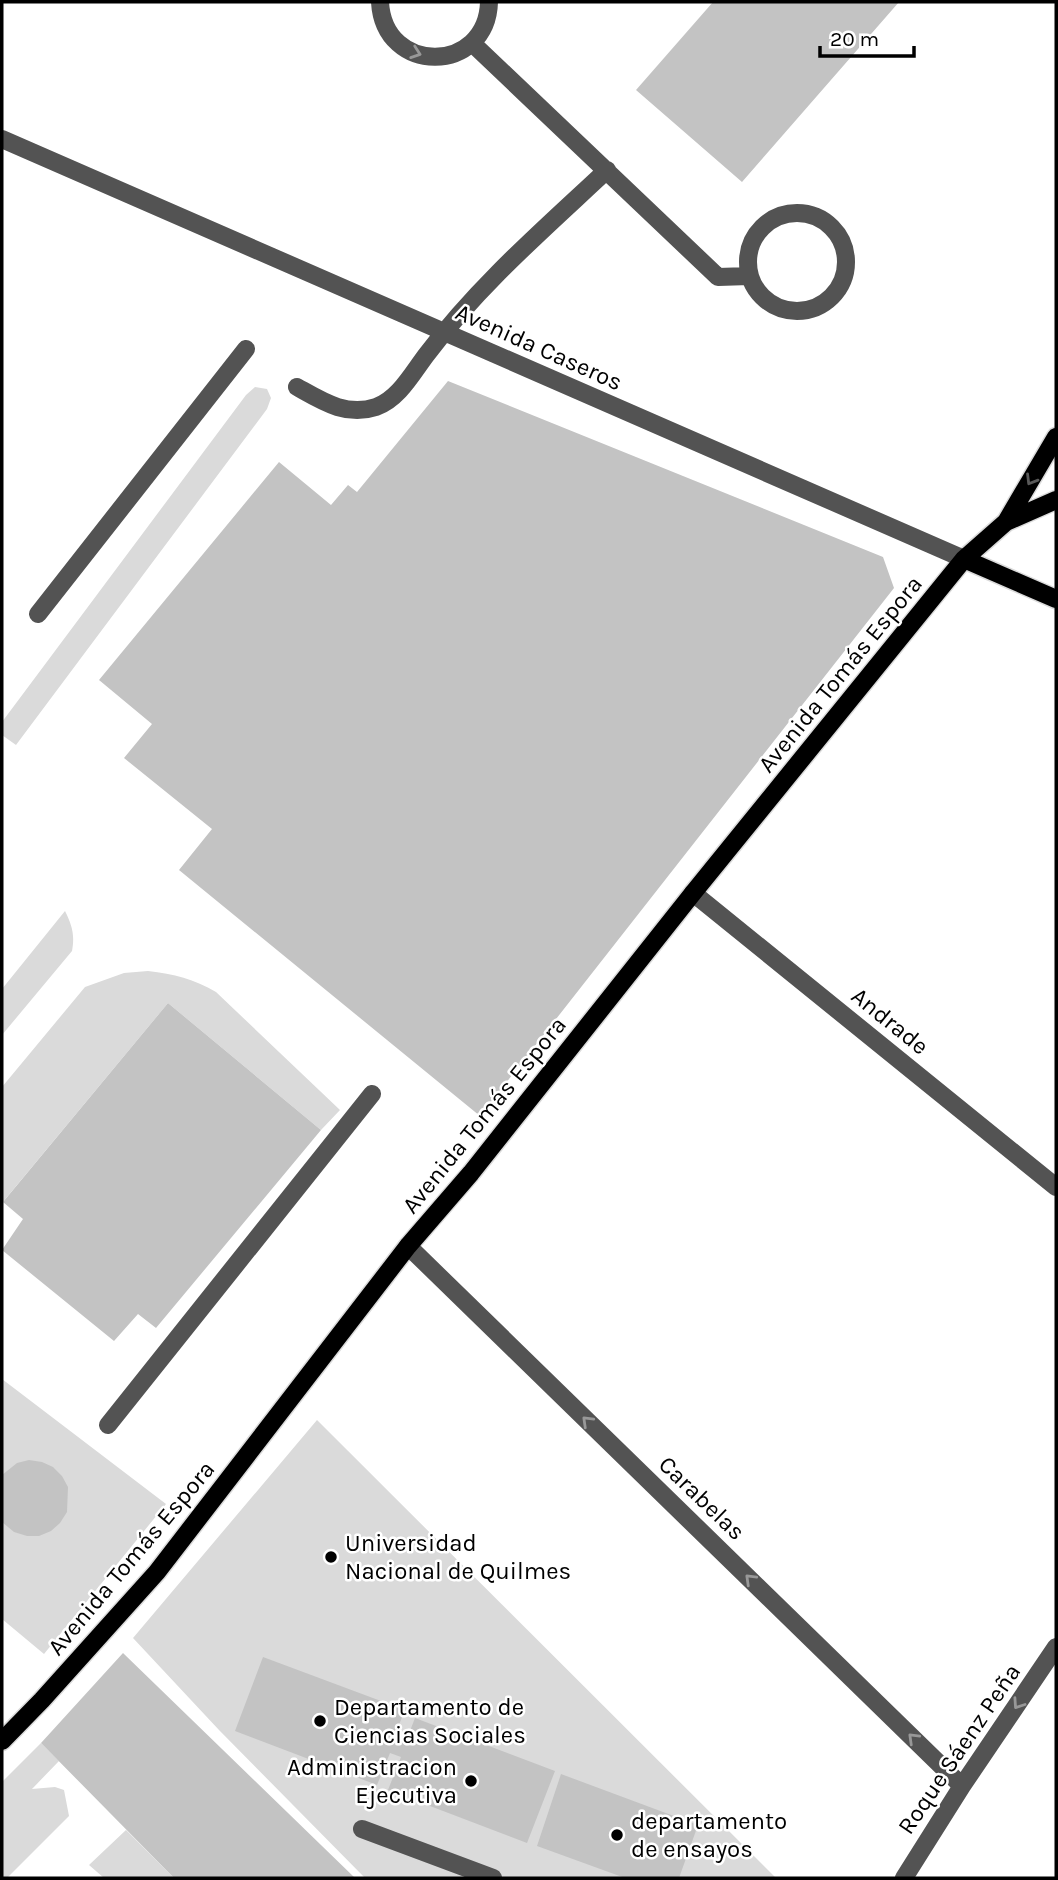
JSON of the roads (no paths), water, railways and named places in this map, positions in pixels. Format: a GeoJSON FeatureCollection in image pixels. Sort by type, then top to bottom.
{"type":"FeatureCollection","features":[{"type":"Feature","properties":{"kind":"main road","name":"Avenida Tomás Espora"},"geometry":{"type":"LineString","coordinates":[[1006,522],[1056,437]]}},
{"type":"Feature","properties":{"kind":"main road","name":"Avenida Tomás Espora"},"geometry":{"type":"LineString","coordinates":[[2,1741],[157,1573],[408,1246],[471,1173],[964,559],[1006,522],[1056,500]]}},
{"type":"Feature","properties":{"kind":"main road","name":"Avenida Caseros"},"geometry":{"type":"LineString","coordinates":[[964,559],[1056,599]]}},
{"type":"Feature","properties":{"kind":"street"},"geometry":{"type":"LineString","coordinates":[[380,2],[380,16],[388,33],[401,47],[419,56],[438,58],[457,53],[472,43],[483,29],[489,13],[489,2]]}},
{"type":"Feature","properties":{"kind":"street"},"geometry":{"type":"LineString","coordinates":[[472,43],[718,277],[749,276]]}},
{"type":"Feature","properties":{"kind":"street","name":"Avenida Caseros"},"geometry":{"type":"LineString","coordinates":[[2,139],[964,559]]}},
{"type":"Feature","properties":{"kind":"street"},"geometry":{"type":"LineString","coordinates":[[297,387],[344,410],[360,411],[377,407],[392,399],[444,332],[496,273],[607,170]]}},
{"type":"Feature","properties":{"kind":"street"},"geometry":{"type":"LineString","coordinates":[[803,213],[819,218],[842,240],[846,273],[840,288],[829,300],[815,309],[799,312],[782,310],[767,302],[756,290],[749,276],[747,259],[750,244],[759,230],[772,219],[803,213]]}},
{"type":"Feature","properties":{"kind":"street"},"geometry":{"type":"LineString","coordinates":[[38,614],[246,349]]}},
{"type":"Feature","properties":{"kind":"street","name":"Andrade"},"geometry":{"type":"LineString","coordinates":[[693,894],[1056,1187]]}},
{"type":"Feature","properties":{"kind":"street"},"geometry":{"type":"LineString","coordinates":[[108,1425],[372,1094]]}},
{"type":"Feature","properties":{"kind":"street","name":"Carabelas"},"geometry":{"type":"LineString","coordinates":[[408,1246],[962,1786]]}},
{"type":"Feature","properties":{"kind":"street","name":"Roque Sáenz Peña"},"geometry":{"type":"LineString","coordinates":[[904,1878],[962,1786],[1056,1647]]}},
{"type":"Feature","properties":{"kind":"street"},"geometry":{"type":"LineString","coordinates":[[362,1829],[493,1878]]}},
{"type":"Feature","properties":{"kind":"place","name":"Universidad Nacional de Quilmes"},"geometry":{"type":"Point","coordinates":[331,1557]}},
{"type":"Feature","properties":{"kind":"place","name":"Departamento de Ciencias Sociales"},"geometry":{"type":"Point","coordinates":[320,1721]}},
{"type":"Feature","properties":{"kind":"place","name":"Administracion Ejecutiva"},"geometry":{"type":"Point","coordinates":[471,1781]}},
{"type":"Feature","properties":{"kind":"place","name":"departamento de ensayos"},"geometry":{"type":"Point","coordinates":[617,1835]}}]}
